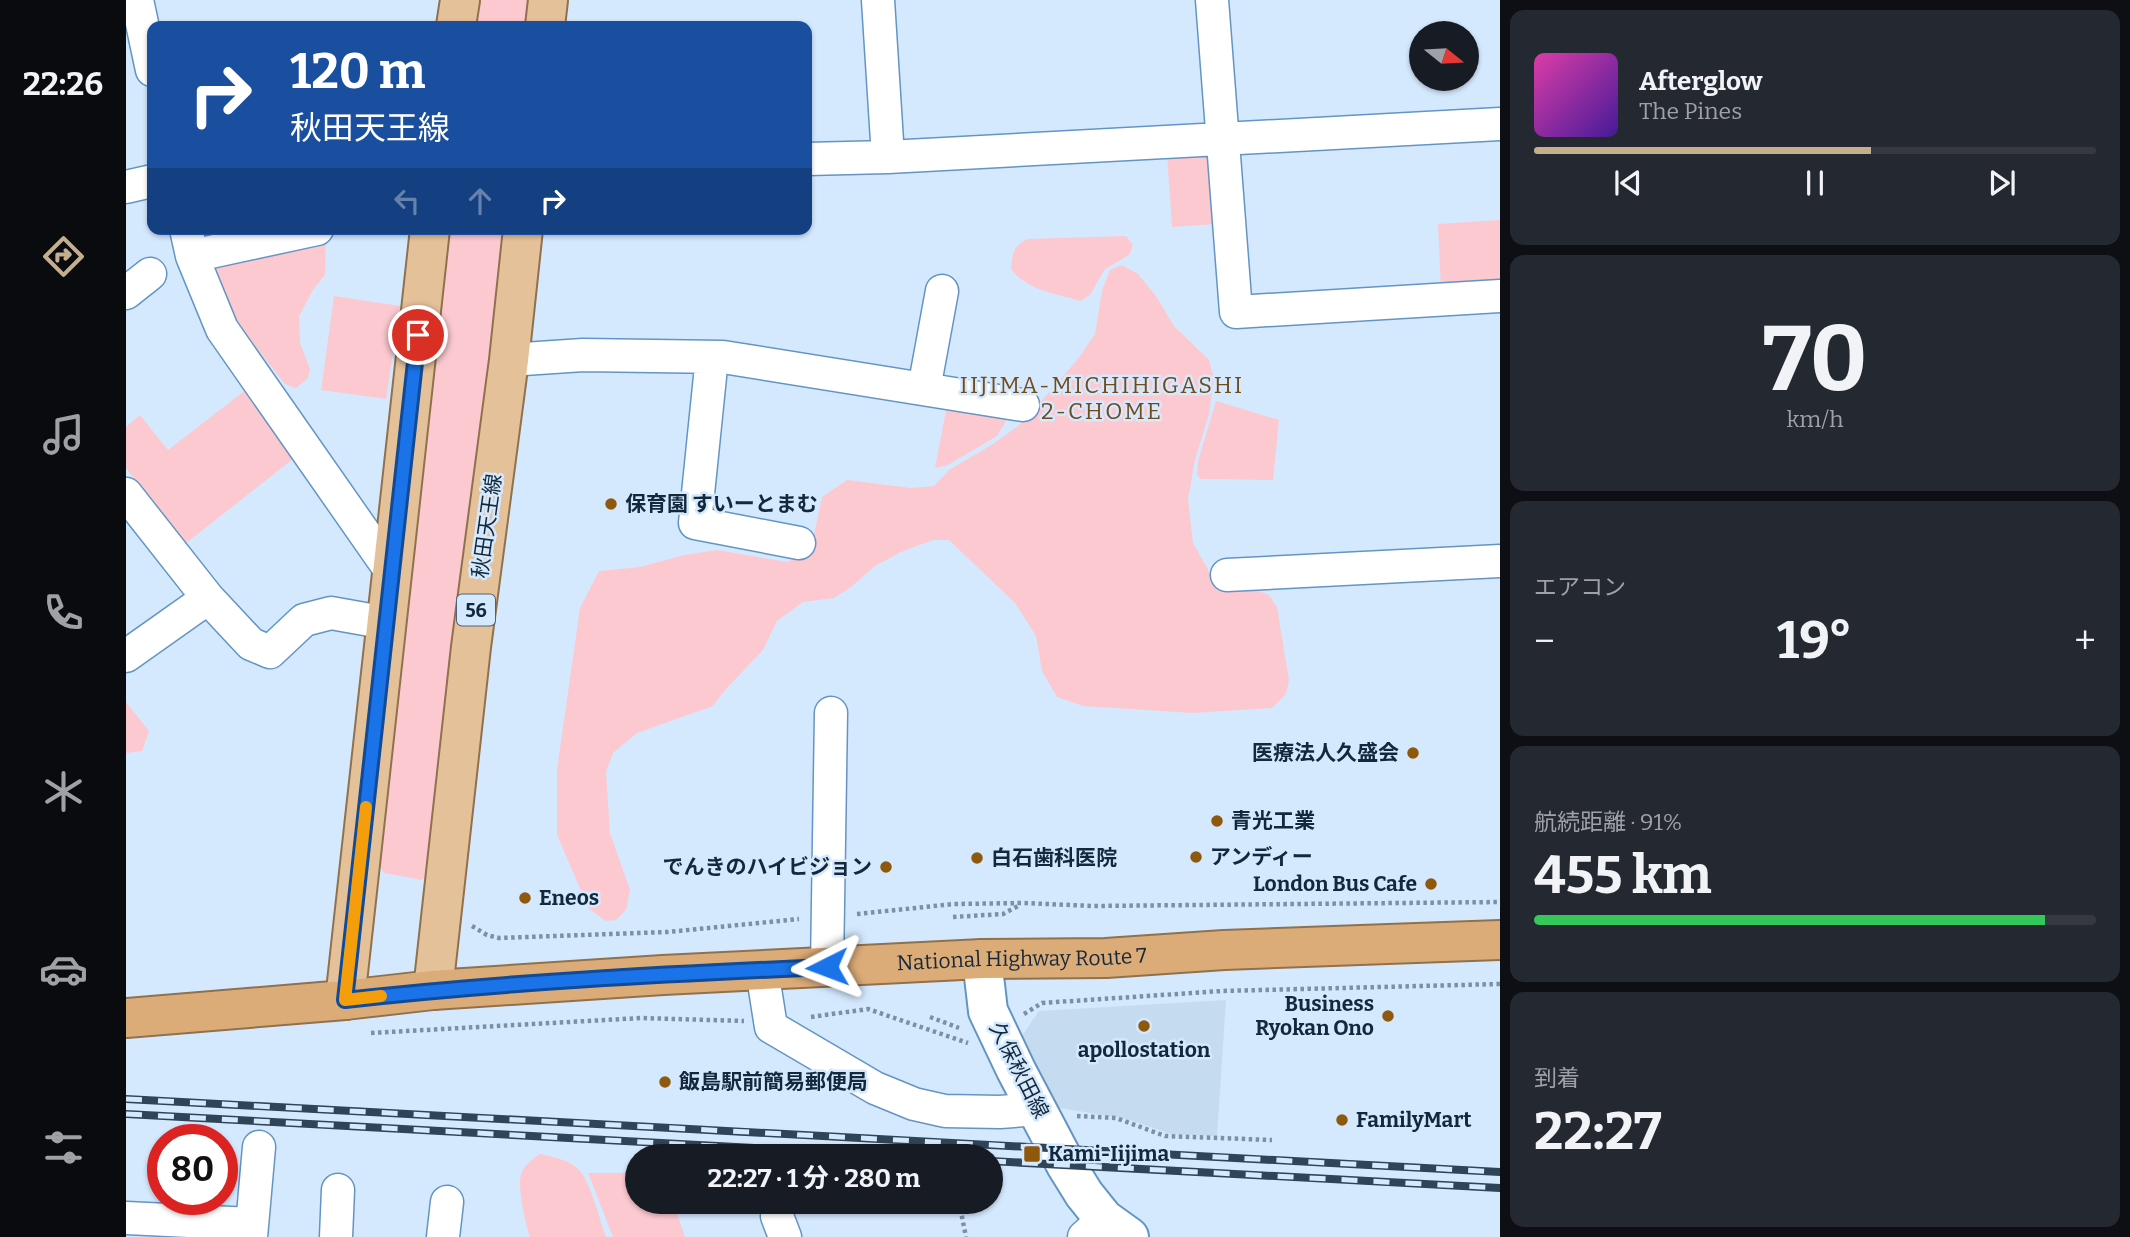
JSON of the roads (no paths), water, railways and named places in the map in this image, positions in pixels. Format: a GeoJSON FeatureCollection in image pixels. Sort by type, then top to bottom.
{"type":"FeatureCollection","features":[{"type":"Feature","properties":{"kind":"highway","name":"National Highway Route 7"},"geometry":{"type":"LineString","coordinates":[[126,1018],[433,990],[762,970],[1500,940]]}},
{"type":"Feature","properties":{"kind":"main road"},"geometry":{"type":"LineString","coordinates":[[457,21],[460,0]]}},
{"type":"Feature","properties":{"kind":"main road"},"geometry":{"type":"LineString","coordinates":[[546,21],[548,0]]}},
{"type":"Feature","properties":{"kind":"main road"},"geometry":{"type":"LineString","coordinates":[[345,1000],[429,235]]}},
{"type":"Feature","properties":{"kind":"main road","name":"秋田天王線"},"geometry":{"type":"LineString","coordinates":[[433,990],[471,647],[509,360],[522,235]]}},
{"type":"Feature","properties":{"kind":"main road","name":"久保秋田線"},"geometry":{"type":"LineString","coordinates":[[982,959],[988,1011],[980,1030],[1016,1070],[1040,1111],[1066,1165],[1105,1231]]}},
{"type":"Feature","properties":{"kind":"street"},"geometry":{"type":"LineString","coordinates":[[137,0],[147,47]]}},
{"type":"Feature","properties":{"kind":"street"},"geometry":{"type":"LineString","coordinates":[[878,0],[888,157]]}},
{"type":"Feature","properties":{"kind":"street"},"geometry":{"type":"LineString","coordinates":[[1212,0],[1236,312],[1500,296]]}},
{"type":"Feature","properties":{"kind":"street"},"geometry":{"type":"LineString","coordinates":[[812,159],[1500,124]]}},
{"type":"Feature","properties":{"kind":"street"},"geometry":{"type":"LineString","coordinates":[[126,187],[147,182]]}},
{"type":"Feature","properties":{"kind":"street"},"geometry":{"type":"LineString","coordinates":[[262,235],[189,243],[222,329],[393,574]]}},
{"type":"Feature","properties":{"kind":"street"},"geometry":{"type":"LineString","coordinates":[[924,390],[942,291]]}},
{"type":"Feature","properties":{"kind":"street"},"geometry":{"type":"LineString","coordinates":[[509,360],[583,355],[712,357],[1023,405]]}},
{"type":"Feature","properties":{"kind":"street"},"geometry":{"type":"LineString","coordinates":[[712,357],[695,523],[799,543]]}},
{"type":"Feature","properties":{"kind":"street"},"geometry":{"type":"LineString","coordinates":[[126,494],[208,598],[251,644],[270,652],[304,620],[331,613],[387,623]]}},
{"type":"Feature","properties":{"kind":"street"},"geometry":{"type":"LineString","coordinates":[[1227,575],[1500,561]]}},
{"type":"Feature","properties":{"kind":"street"},"geometry":{"type":"LineString","coordinates":[[126,656],[208,598]]}},
{"type":"Feature","properties":{"kind":"street"},"geometry":{"type":"LineString","coordinates":[[827,967],[831,713]]}},
{"type":"Feature","properties":{"kind":"street"},"geometry":{"type":"LineString","coordinates":[[762,970],[771,1027],[876,1088],[914,1104],[945,1111],[1040,1111]]}},
{"type":"Feature","properties":{"kind":"street"},"geometry":{"type":"LineString","coordinates":[[126,1218],[251,1231],[259,1147]]}},
{"type":"Feature","properties":{"kind":"street"},"geometry":{"type":"LineString","coordinates":[[336,1237],[338,1190]]}},
{"type":"Feature","properties":{"kind":"street"},"geometry":{"type":"LineString","coordinates":[[443,1237],[447,1202]]}},
{"type":"Feature","properties":{"kind":"railway"},"geometry":{"type":"LineString","coordinates":[[126,1099],[1500,1172]]}},
{"type":"Feature","properties":{"kind":"railway"},"geometry":{"type":"LineString","coordinates":[[126,1114],[679,1144]]}},
{"type":"Feature","properties":{"kind":"railway"},"geometry":{"type":"LineString","coordinates":[[1003,1162],[1500,1188]]}},
{"type":"Feature","properties":{"kind":"place","name":"保育園 すいーとまむ"},"geometry":{"type":"Point","coordinates":[611,504]}},
{"type":"Feature","properties":{"kind":"place","name":"医療法人久盛会"},"geometry":{"type":"Point","coordinates":[1413,753]}},
{"type":"Feature","properties":{"kind":"place","name":"青光工業"},"geometry":{"type":"Point","coordinates":[1217,821]}},
{"type":"Feature","properties":{"kind":"place","name":"アンディー"},"geometry":{"type":"Point","coordinates":[1196,857]}},
{"type":"Feature","properties":{"kind":"place","name":"白石歯科医院"},"geometry":{"type":"Point","coordinates":[977,858]}},
{"type":"Feature","properties":{"kind":"place","name":"でんきのハイビジョン"},"geometry":{"type":"Point","coordinates":[886,867]}},
{"type":"Feature","properties":{"kind":"place","name":"London Bus Cafe"},"geometry":{"type":"Point","coordinates":[1431,884]}},
{"type":"Feature","properties":{"kind":"place","name":"Eneos"},"geometry":{"type":"Point","coordinates":[525,898]}},
{"type":"Feature","properties":{"kind":"place","name":"Business Ryokan Ono"},"geometry":{"type":"Point","coordinates":[1388,1016]}},
{"type":"Feature","properties":{"kind":"place","name":"apollostation"},"geometry":{"type":"Point","coordinates":[1144,1026]}},
{"type":"Feature","properties":{"kind":"place","name":"飯島駅前簡易郵便局"},"geometry":{"type":"Point","coordinates":[665,1082]}},
{"type":"Feature","properties":{"kind":"place","name":"FamilyMart"},"geometry":{"type":"Point","coordinates":[1342,1120]}},
{"type":"Feature","properties":{"kind":"place","name":"Kami-Iijima"},"geometry":{"type":"Point","coordinates":[1032,1154]}},
{"type":"Feature","properties":{"kind":"district","name":"IIJIMA-MICHIHIGASHI 2-CHOME"},"geometry":{"type":"Point","coordinates":[1102,398]}}]}
